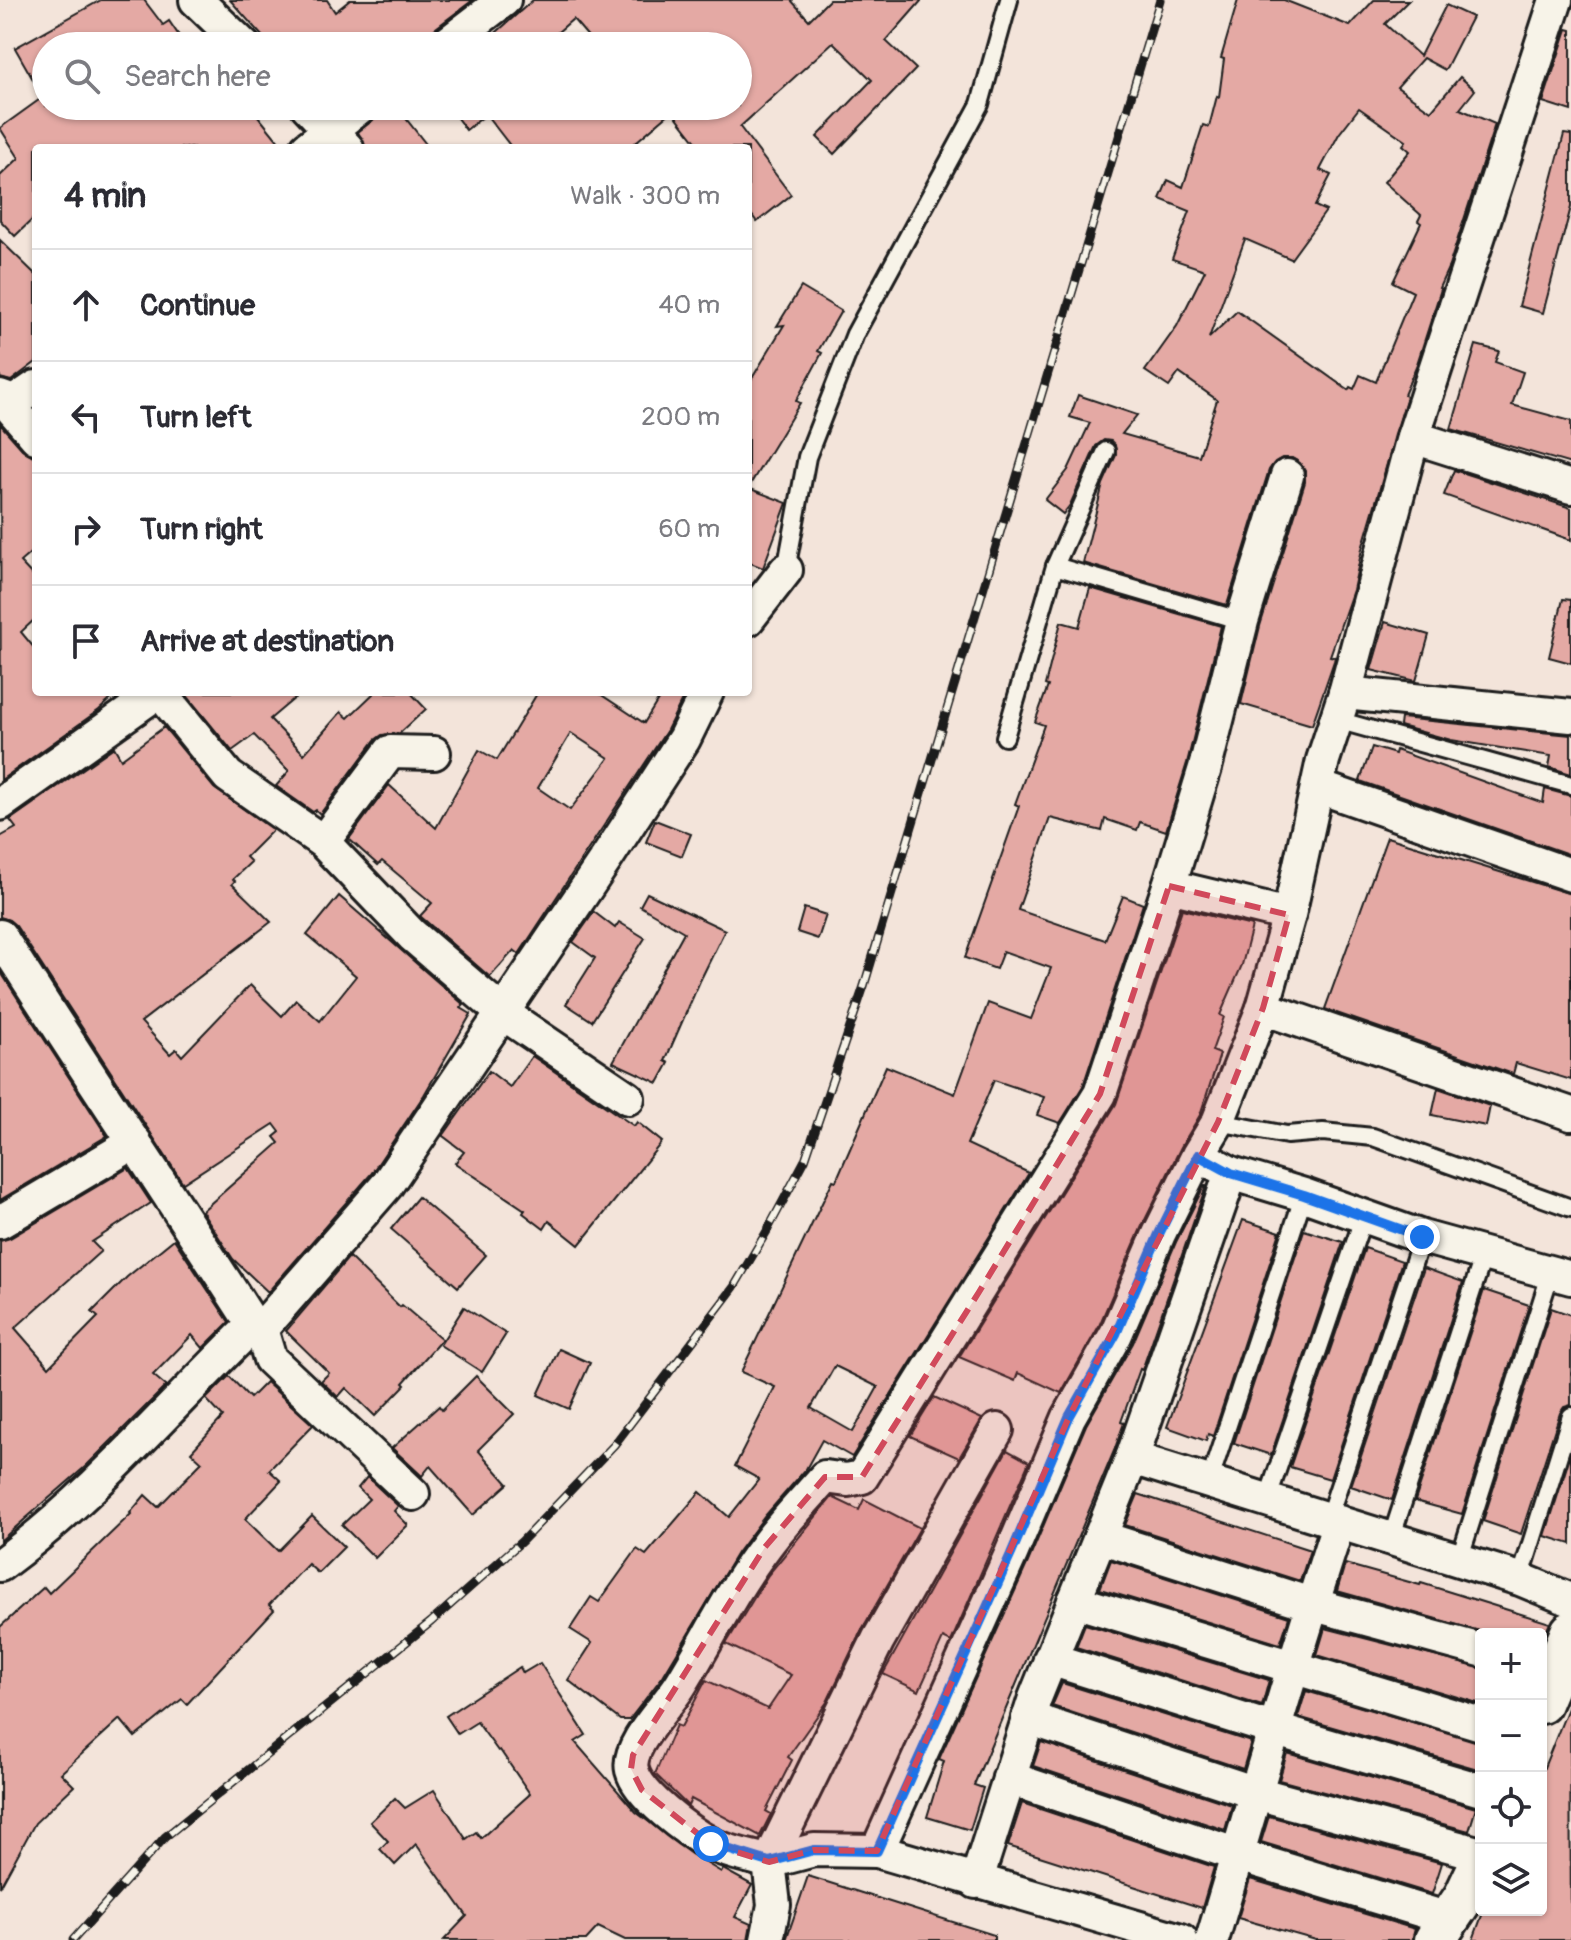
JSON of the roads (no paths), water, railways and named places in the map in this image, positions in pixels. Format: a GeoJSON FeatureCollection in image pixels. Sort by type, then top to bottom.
{"type":"FeatureCollection","features":[{"type":"Feature","properties":{"kind":"street"},"geometry":{"type":"LineString","coordinates":[[196,0],[229,32]]}},
{"type":"Feature","properties":{"kind":"street"},"geometry":{"type":"LineString","coordinates":[[462,32],[504,0]]}},
{"type":"Feature","properties":{"kind":"street"},"geometry":{"type":"LineString","coordinates":[[877,1851],[993,1596],[1069,1417],[1116,1334],[1159,1234],[1218,1122],[1263,1008],[1289,915],[1323,760],[1341,706],[1413,437],[1556,0]]}},
{"type":"Feature","properties":{"kind":"street"},"geometry":{"type":"LineString","coordinates":[[315,120],[328,141],[348,120]]}},
{"type":"Feature","properties":{"kind":"street"},"geometry":{"type":"LineString","coordinates":[[3,399],[14,402],[32,391]]}},
{"type":"Feature","properties":{"kind":"street"},"geometry":{"type":"LineString","coordinates":[[3,399],[32,432]]}},
{"type":"Feature","properties":{"kind":"street"},"geometry":{"type":"LineString","coordinates":[[1413,437],[1571,487]]}},
{"type":"Feature","properties":{"kind":"street"},"geometry":{"type":"LineString","coordinates":[[1181,1940],[877,1851],[814,1850],[769,1862],[711,1844],[660,1808],[642,1790],[631,1769],[633,1755],[641,1739],[679,1687],[713,1624],[765,1547],[825,1477],[847,1480],[862,1477],[1100,1094],[1205,768],[1242,621],[1287,476]]}},
{"type":"Feature","properties":{"kind":"street"},"geometry":{"type":"LineString","coordinates":[[752,614],[786,570]]}},
{"type":"Feature","properties":{"kind":"street"},"geometry":{"type":"LineString","coordinates":[[1,800],[153,696]]}},
{"type":"Feature","properties":{"kind":"street"},"geometry":{"type":"LineString","coordinates":[[162,696],[228,776],[323,842],[412,935],[504,1014],[628,1098]]}},
{"type":"Feature","properties":{"kind":"street"},"geometry":{"type":"LineString","coordinates":[[0,1565],[27,1546],[95,1487],[183,1394],[257,1327],[386,1186],[504,1014],[684,739],[705,696]]}},
{"type":"Feature","properties":{"kind":"street"},"geometry":{"type":"LineString","coordinates":[[1341,706],[1571,716]]}},
{"type":"Feature","properties":{"kind":"street"},"geometry":{"type":"LineString","coordinates":[[323,842],[390,752],[434,753]]}},
{"type":"Feature","properties":{"kind":"street"},"geometry":{"type":"LineString","coordinates":[[1319,787],[1571,875]]}},
{"type":"Feature","properties":{"kind":"street"},"geometry":{"type":"LineString","coordinates":[[1169,886],[1289,915]]}},
{"type":"Feature","properties":{"kind":"street"},"geometry":{"type":"LineString","coordinates":[[0,936],[62,1035],[257,1327],[270,1359],[413,1494]]}},
{"type":"Feature","properties":{"kind":"street"},"geometry":{"type":"LineString","coordinates":[[1263,1008],[1571,1114]]}},
{"type":"Feature","properties":{"kind":"street"},"geometry":{"type":"LineString","coordinates":[[0,1222],[135,1142]]}},
{"type":"Feature","properties":{"kind":"street"},"geometry":{"type":"LineString","coordinates":[[1198,1155],[1231,1173],[1422,1237],[1561,1275]]}},
{"type":"Feature","properties":{"kind":"street"},"geometry":{"type":"LineString","coordinates":[[976,1882],[1028,1718],[1132,1458],[1231,1173]]}},
{"type":"Feature","properties":{"kind":"street"},"geometry":{"type":"LineString","coordinates":[[767,1940],[774,1905],[769,1862],[878,1640],[997,1430]]}},
{"type":"Feature","properties":{"kind":"street"},"geometry":{"type":"LineString","coordinates":[[1132,1458],[1520,1579],[1571,1600]]}},
{"type":"Feature","properties":{"kind":"street"},"geometry":{"type":"LineString","coordinates":[[1212,1940],[1295,1667],[1333,1521]]}},
{"type":"Feature","properties":{"kind":"street"},"geometry":{"type":"LineString","coordinates":[[1100,1537],[1311,1604],[1475,1648]]}},
{"type":"Feature","properties":{"kind":"street"},"geometry":{"type":"LineString","coordinates":[[1074,1601],[1475,1722]]}},
{"type":"Feature","properties":{"kind":"street"},"geometry":{"type":"LineString","coordinates":[[1547,1676],[1571,1632]]}},
{"type":"Feature","properties":{"kind":"street"},"geometry":{"type":"LineString","coordinates":[[1050,1659],[1475,1788]]}},
{"type":"Feature","properties":{"kind":"street"},"geometry":{"type":"LineString","coordinates":[[1028,1718],[1256,1793],[1475,1852]]}},
{"type":"Feature","properties":{"kind":"street"},"geometry":{"type":"LineString","coordinates":[[1009,1778],[1238,1855],[1442,1929],[1464,1897],[1475,1874]]}},
{"type":"Feature","properties":{"kind":"lane"},"geometry":{"type":"LineString","coordinates":[[786,570],[807,457],[855,334],[980,104],[1009,0]]}},
{"type":"Feature","properties":{"kind":"lane"},"geometry":{"type":"LineString","coordinates":[[1005,737],[1055,566],[1106,451]]}},
{"type":"Feature","properties":{"kind":"lane"},"geometry":{"type":"LineString","coordinates":[[1055,566],[1242,621]]}},
{"type":"Feature","properties":{"kind":"lane"},"geometry":{"type":"LineString","coordinates":[[1341,706],[1571,785]]}},
{"type":"Feature","properties":{"kind":"lane"},"geometry":{"type":"LineString","coordinates":[[1218,1122],[1287,1135],[1323,1132],[1373,1137],[1571,1208]]}},
{"type":"Feature","properties":{"kind":"lane"},"geometry":{"type":"LineString","coordinates":[[1209,1482],[1304,1195]]}},
{"type":"Feature","properties":{"kind":"lane"},"geometry":{"type":"LineString","coordinates":[[1267,1500],[1364,1216]]}},
{"type":"Feature","properties":{"kind":"lane"},"geometry":{"type":"LineString","coordinates":[[1333,1521],[1422,1237]]}},
{"type":"Feature","properties":{"kind":"lane"},"geometry":{"type":"LineString","coordinates":[[1391,1539],[1484,1254]]}},
{"type":"Feature","properties":{"kind":"lane"},"geometry":{"type":"LineString","coordinates":[[1459,1560],[1561,1275]]}},
{"type":"Feature","properties":{"kind":"lane"},"geometry":{"type":"LineString","coordinates":[[1520,1579],[1571,1416]]}},
{"type":"Feature","properties":{"kind":"railway"},"geometry":{"type":"LineString","coordinates":[[73,1940],[165,1837],[431,1622],[522,1541],[614,1445],[734,1287],[767,1231],[805,1160],[864,986],[1160,0]]}}]}
